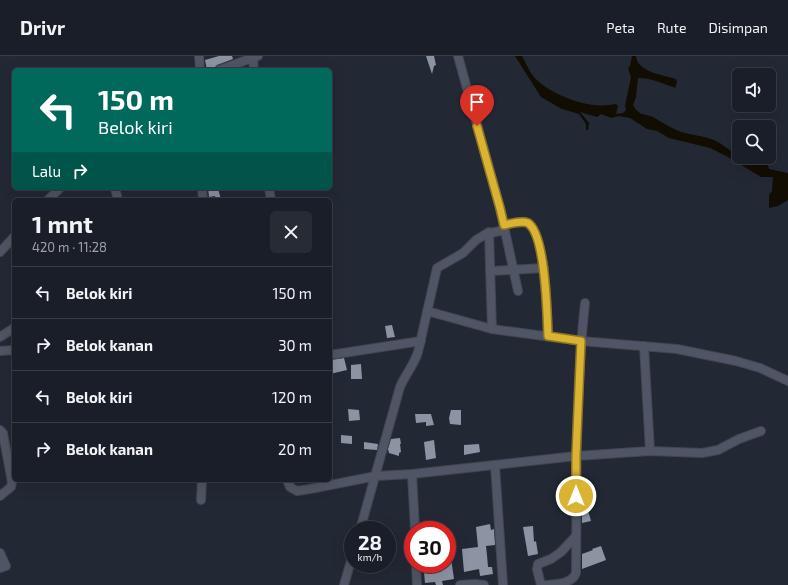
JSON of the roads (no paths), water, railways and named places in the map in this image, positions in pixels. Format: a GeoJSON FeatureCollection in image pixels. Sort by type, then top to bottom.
{"type":"FeatureCollection","features":[{"type":"Feature","properties":{"kind":"street"},"geometry":{"type":"LineString","coordinates":[[199,56],[200,68]]}},
{"type":"Feature","properties":{"kind":"street"},"geometry":{"type":"LineString","coordinates":[[458,56],[500,208],[518,292]]}},
{"type":"Feature","properties":{"kind":"street"},"geometry":{"type":"LineString","coordinates":[[225,68],[251,58],[254,68]]}},
{"type":"Feature","properties":{"kind":"street"},"geometry":{"type":"LineString","coordinates":[[50,198],[58,190]]}},
{"type":"Feature","properties":{"kind":"street"},"geometry":{"type":"LineString","coordinates":[[363,521],[400,387],[404,378],[415,362],[438,268],[463,253],[476,240],[489,232],[523,222],[529,224],[534,231],[544,268],[548,336]]}},
{"type":"Feature","properties":{"kind":"street"},"geometry":{"type":"LineString","coordinates":[[489,232],[492,329]]}},
{"type":"Feature","properties":{"kind":"street"},"geometry":{"type":"LineString","coordinates":[[0,252],[12,239]]}},
{"type":"Feature","properties":{"kind":"street"},"geometry":{"type":"LineString","coordinates":[[490,271],[544,268]]}},
{"type":"Feature","properties":{"kind":"street"},"geometry":{"type":"LineString","coordinates":[[546,585],[567,582],[575,576],[576,573],[576,456],[581,341],[585,303]]}},
{"type":"Feature","properties":{"kind":"street"},"geometry":{"type":"LineString","coordinates":[[427,311],[492,329],[581,341],[664,347],[736,361],[760,368],[788,381]]}},
{"type":"Feature","properties":{"kind":"street"},"geometry":{"type":"LineString","coordinates":[[0,337],[12,329]]}},
{"type":"Feature","properties":{"kind":"street"},"geometry":{"type":"LineString","coordinates":[[332,356],[421,340]]}},
{"type":"Feature","properties":{"kind":"street"},"geometry":{"type":"LineString","coordinates":[[644,346],[650,451]]}},
{"type":"Feature","properties":{"kind":"street"},"geometry":{"type":"LineString","coordinates":[[0,351],[12,350]]}},
{"type":"Feature","properties":{"kind":"street"},"geometry":{"type":"LineString","coordinates":[[0,430],[3,433],[12,482],[11,487],[0,496]]}},
{"type":"Feature","properties":{"kind":"street"},"geometry":{"type":"LineString","coordinates":[[288,482],[290,487],[297,491],[376,476],[412,474],[576,456],[650,451],[682,453],[711,452],[724,448],[739,439],[761,431]]}},
{"type":"Feature","properties":{"kind":"street"},"geometry":{"type":"LineString","coordinates":[[495,465],[503,585]]}},
{"type":"Feature","properties":{"kind":"street"},"geometry":{"type":"LineString","coordinates":[[412,474],[415,521]]}},
{"type":"Feature","properties":{"kind":"street"},"geometry":{"type":"LineString","coordinates":[[202,482],[202,500]]}},
{"type":"Feature","properties":{"kind":"street"},"geometry":{"type":"LineString","coordinates":[[542,585],[538,564],[551,559],[561,552],[576,536]]}},
{"type":"Feature","properties":{"kind":"street"},"geometry":{"type":"LineString","coordinates":[[0,553],[6,566],[0,568]]}},
{"type":"Feature","properties":{"kind":"street"},"geometry":{"type":"LineString","coordinates":[[344,585],[347,573]]}},
{"type":"Feature","properties":{"kind":"street"},"geometry":{"type":"LineString","coordinates":[[417,573],[418,585]]}},
{"type":"Feature","properties":{"kind":"street"},"geometry":{"type":"LineString","coordinates":[[460,585],[484,585]]}}]}
